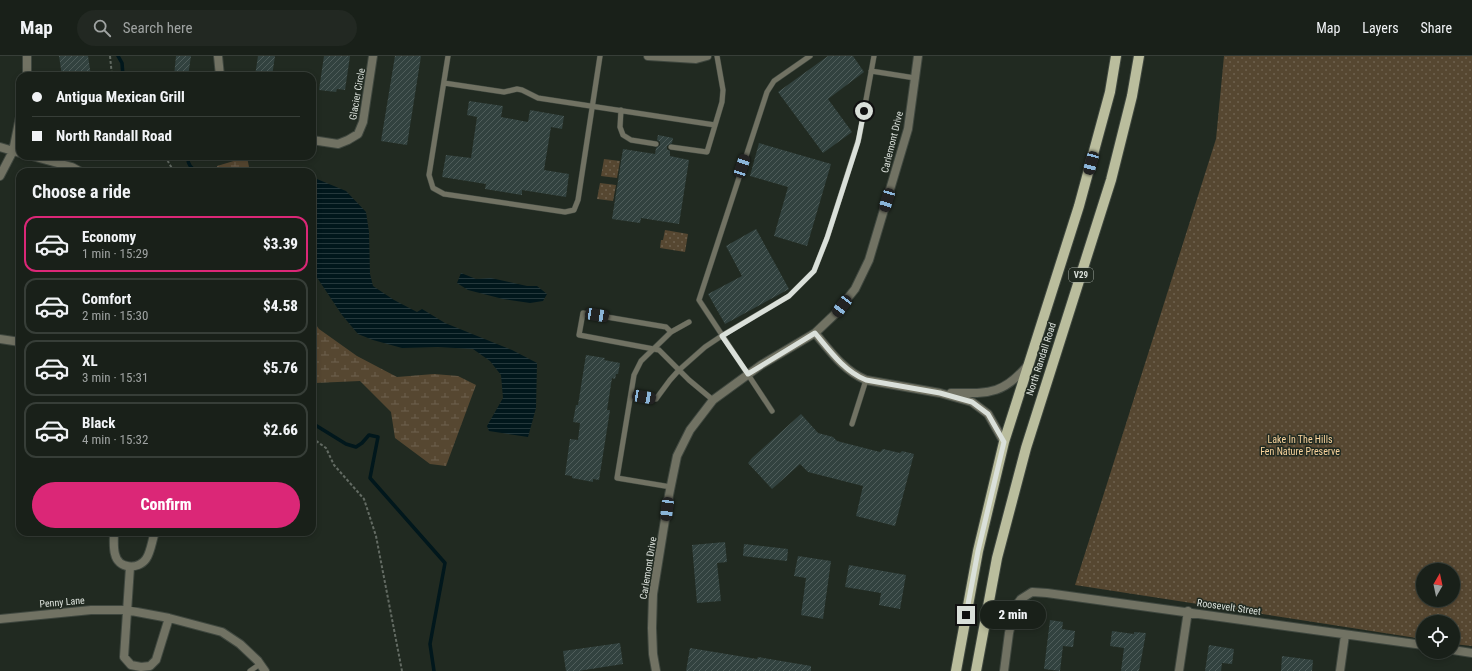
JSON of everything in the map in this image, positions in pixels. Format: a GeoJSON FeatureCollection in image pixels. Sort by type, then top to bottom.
{"type":"FeatureCollection","features":[{"type":"Feature","properties":{"kind":"main road","name":"North Randall Road"},"geometry":{"type":"LineString","coordinates":[[956,671],[978,551],[1004,442],[1079,206],[1110,92],[1116,56]]}},
{"type":"Feature","properties":{"kind":"main road","name":"North Randall Road"},"geometry":{"type":"LineString","coordinates":[[976,671],[997,558],[1024,455],[1111,180],[1132,96],[1139,56]]}},
{"type":"Feature","properties":{"kind":"street"},"geometry":{"type":"LineString","coordinates":[[27,56],[27,72]]}},
{"type":"Feature","properties":{"kind":"street"},"geometry":{"type":"LineString","coordinates":[[218,56],[220,72]]}},
{"type":"Feature","properties":{"kind":"street","name":"Glacier Circle"},"geometry":{"type":"LineString","coordinates":[[316,141],[338,144],[358,134],[363,122],[373,56]]}},
{"type":"Feature","properties":{"kind":"street"},"geometry":{"type":"LineString","coordinates":[[648,56],[696,59],[707,56]]}},
{"type":"Feature","properties":{"kind":"street","name":"Carlemont Drive"},"geometry":{"type":"LineString","coordinates":[[656,671],[653,654],[653,594],[670,487],[677,456],[690,430],[713,400],[748,374],[815,333],[835,314],[855,289],[869,260],[908,129],[918,56]]}},
{"type":"Feature","properties":{"kind":"street"},"geometry":{"type":"LineString","coordinates":[[0,147],[16,152],[0,176]]}},
{"type":"Feature","properties":{"kind":"street"},"geometry":{"type":"LineString","coordinates":[[47,160],[74,168]]}},
{"type":"Feature","properties":{"kind":"street"},"geometry":{"type":"LineString","coordinates":[[815,333],[839,362],[857,376],[866,380],[940,393],[972,402],[988,414],[1004,442]]}},
{"type":"Feature","properties":{"kind":"street"},"geometry":{"type":"LineString","coordinates":[[0,339],[16,341]]}},
{"type":"Feature","properties":{"kind":"street"},"geometry":{"type":"LineString","coordinates":[[940,393],[986,393],[1001,388],[1021,373],[1029,363]]}},
{"type":"Feature","properties":{"kind":"street"},"geometry":{"type":"LineString","coordinates":[[114,536],[115,554],[118,560],[124,565],[130,567],[138,566],[148,557],[154,536]]}},
{"type":"Feature","properties":{"kind":"street"},"geometry":{"type":"LineString","coordinates":[[130,567],[124,657],[131,665],[141,667],[150,666],[156,660],[169,618]]}},
{"type":"Feature","properties":{"kind":"street","name":"Roosevelt Street"},"geometry":{"type":"LineString","coordinates":[[1004,671],[1009,633],[1015,606],[1021,599],[1032,592],[1048,592],[1416,644]]}},
{"type":"Feature","properties":{"kind":"street","name":"Penny Lane"},"geometry":{"type":"LineString","coordinates":[[0,619],[91,610],[126,610],[169,618],[222,632],[240,644],[265,671]]}},
{"type":"Feature","properties":{"kind":"street"},"geometry":{"type":"LineString","coordinates":[[1178,671],[1188,612]]}},
{"type":"Feature","properties":{"kind":"street"},"geometry":{"type":"LineString","coordinates":[[1340,671],[1345,634]]}},
{"type":"Feature","properties":{"kind":"street"},"geometry":{"type":"LineString","coordinates":[[1460,651],[1472,653]]}},
{"type":"Feature","properties":{"kind":"lane"},"geometry":{"type":"LineString","coordinates":[[448,56],[429,175],[433,188],[444,194],[565,212],[574,210],[578,200],[600,56]]}},
{"type":"Feature","properties":{"kind":"lane"},"geometry":{"type":"LineString","coordinates":[[671,147],[707,152],[722,102],[723,90],[717,56]]}},
{"type":"Feature","properties":{"kind":"lane"},"geometry":{"type":"LineString","coordinates":[[772,411],[699,300],[767,92],[774,81],[810,56]]}},
{"type":"Feature","properties":{"kind":"lane"},"geometry":{"type":"LineString","coordinates":[[631,395],[656,400],[679,370],[705,347],[789,296],[814,271],[827,238],[859,138],[874,56]]}},
{"type":"Feature","properties":{"kind":"lane"},"geometry":{"type":"LineString","coordinates":[[871,71],[915,78]]}},
{"type":"Feature","properties":{"kind":"lane"},"geometry":{"type":"LineString","coordinates":[[444,82],[504,92],[517,89],[538,98],[715,125]]}},
{"type":"Feature","properties":{"kind":"lane"},"geometry":{"type":"LineString","coordinates":[[622,110],[620,127],[623,135],[631,140],[656,144]]}},
{"type":"Feature","properties":{"kind":"lane"},"geometry":{"type":"LineString","coordinates":[[671,332],[666,327],[583,313],[579,335],[660,350],[679,370],[713,400]]}},
{"type":"Feature","properties":{"kind":"lane"},"geometry":{"type":"LineString","coordinates":[[670,487],[617,478],[634,375],[641,360],[671,332],[689,322]]}},
{"type":"Feature","properties":{"kind":"lane"},"geometry":{"type":"LineString","coordinates":[[852,424],[866,380]]}},
{"type":"Feature","properties":{"kind":"lane"},"geometry":{"type":"LineString","coordinates":[[250,671],[260,664]]}},
{"type":"Feature","properties":{"kind":"path"},"geometry":{"type":"LineString","coordinates":[[110,56],[112,72]]}},
{"type":"Feature","properties":{"kind":"path"},"geometry":{"type":"LineString","coordinates":[[316,441],[326,448],[334,465],[364,499],[376,536],[402,671]]}},
{"type":"Feature","properties":{"kind":"green space","name":"Lake In The Hills Fen Nature Preserve"},"geometry":{"type":"Polygon","coordinates":[[[1224,56],[1472,56],[1472,646],[1460,645],[1460,615],[1416,615],[1416,638],[1075,585],[1216,139],[1224,56]]]}},
{"type":"Feature","properties":{"kind":"green space"},"geometry":{"type":"Polygon","coordinates":[[[604,159],[620,161],[617,178],[601,176],[604,159]]]}},
{"type":"Feature","properties":{"kind":"green space"},"geometry":{"type":"Polygon","coordinates":[[[237,160],[248,160],[249,168],[217,168],[217,166],[237,160]]]}},
{"type":"Feature","properties":{"kind":"green space"},"geometry":{"type":"Polygon","coordinates":[[[600,183],[616,185],[613,201],[597,199],[600,183]]]}},
{"type":"Feature","properties":{"kind":"green space"},"geometry":{"type":"Polygon","coordinates":[[[665,230],[688,234],[685,252],[660,248],[665,230]]]}},
{"type":"Feature","properties":{"kind":"green space"},"geometry":{"type":"Polygon","coordinates":[[[316,325],[319,329],[357,356],[397,377],[434,374],[458,376],[476,385],[446,466],[430,464],[395,438],[391,412],[360,381],[316,383],[316,325]]]}},
{"type":"Feature","properties":{"kind":"water"},"geometry":{"type":"Polygon","coordinates":[[[316,179],[346,191],[366,212],[369,232],[370,274],[373,286],[394,300],[417,312],[422,309],[445,323],[512,350],[537,363],[536,408],[528,437],[489,431],[487,426],[503,398],[501,375],[490,361],[473,349],[438,347],[402,348],[358,334],[342,315],[316,276],[316,179]]]}},
{"type":"Feature","properties":{"kind":"water"},"geometry":{"type":"Polygon","coordinates":[[[461,273],[476,279],[491,278],[527,286],[537,286],[547,294],[543,301],[530,303],[503,299],[468,290],[457,283],[461,273]]]}},
{"type":"Feature","properties":{"kind":"building"},"geometry":{"type":"Polygon","coordinates":[[[59,56],[88,56],[90,72],[61,72],[59,56]]]}},
{"type":"Feature","properties":{"kind":"building"},"geometry":{"type":"Polygon","coordinates":[[[176,56],[191,56],[189,72],[174,72],[176,56]]]}},
{"type":"Feature","properties":{"kind":"building"},"geometry":{"type":"Polygon","coordinates":[[[258,56],[275,56],[273,72],[256,72],[258,56]]]}},
{"type":"Feature","properties":{"kind":"building"},"geometry":{"type":"Polygon","coordinates":[[[324,56],[350,56],[345,90],[337,89],[336,92],[319,90],[324,56]]]}},
{"type":"Feature","properties":{"kind":"building"},"geometry":{"type":"Polygon","coordinates":[[[395,56],[421,56],[407,145],[381,141],[395,56]]]}},
{"type":"Feature","properties":{"kind":"building"},"geometry":{"type":"Polygon","coordinates":[[[828,56],[853,56],[864,72],[828,99],[852,132],[823,153],[778,92],[828,56]]]}},
{"type":"Feature","properties":{"kind":"building"},"geometry":{"type":"Polygon","coordinates":[[[469,101],[503,106],[501,117],[528,122],[530,110],[564,116],[562,129],[551,127],[544,170],[569,174],[566,197],[522,190],[522,195],[485,189],[486,184],[442,177],[446,155],[471,158],[477,117],[467,115],[469,101]]]}},
{"type":"Feature","properties":{"kind":"building"},"geometry":{"type":"Polygon","coordinates":[[[658,135],[673,138],[672,143],[667,146],[667,149],[670,151],[670,156],[689,160],[679,224],[641,218],[640,223],[612,219],[623,149],[655,154],[656,148],[660,145],[660,142],[657,140],[658,135]]]}},
{"type":"Feature","properties":{"kind":"building"},"geometry":{"type":"Polygon","coordinates":[[[759,143],[831,164],[807,246],[774,236],[788,187],[750,176],[759,143]]]}},
{"type":"Feature","properties":{"kind":"building"},"geometry":{"type":"Polygon","coordinates":[[[756,229],[789,289],[725,324],[708,294],[742,276],[726,246],[756,229]]]}},
{"type":"Feature","properties":{"kind":"building"},"geometry":{"type":"Polygon","coordinates":[[[586,355],[605,358],[604,360],[620,363],[618,374],[616,374],[615,379],[612,378],[607,410],[610,410],[599,480],[593,479],[593,482],[572,478],[572,476],[565,475],[570,439],[578,440],[580,423],[573,422],[576,405],[578,405],[586,355]]]}},
{"type":"Feature","properties":{"kind":"building"},"geometry":{"type":"Polygon","coordinates":[[[801,414],[818,433],[833,437],[837,441],[880,452],[883,449],[900,453],[902,451],[914,454],[895,526],[856,516],[863,486],[808,472],[800,464],[772,489],[748,463],[801,414]]]}},
{"type":"Feature","properties":{"kind":"building"},"geometry":{"type":"Polygon","coordinates":[[[725,542],[727,562],[717,563],[721,601],[697,603],[692,545],[725,542]]]}},
{"type":"Feature","properties":{"kind":"building"},"geometry":{"type":"Polygon","coordinates":[[[744,544],[788,549],[787,561],[743,556],[744,544]]]}},
{"type":"Feature","properties":{"kind":"building"},"geometry":{"type":"Polygon","coordinates":[[[798,556],[831,561],[823,619],[801,615],[806,578],[794,576],[798,556]]]}},
{"type":"Feature","properties":{"kind":"building"},"geometry":{"type":"Polygon","coordinates":[[[849,565],[906,575],[900,609],[879,605],[881,593],[845,587],[849,565]]]}},
{"type":"Feature","properties":{"kind":"building"},"geometry":{"type":"Polygon","coordinates":[[[1050,620],[1063,622],[1062,629],[1075,631],[1073,647],[1063,646],[1060,671],[1044,669],[1050,620]]]}},
{"type":"Feature","properties":{"kind":"building"},"geometry":{"type":"Polygon","coordinates":[[[1112,631],[1134,634],[1134,632],[1146,633],[1139,671],[1121,671],[1124,648],[1110,646],[1112,631]]]}},
{"type":"Feature","properties":{"kind":"building"},"geometry":{"type":"Polygon","coordinates":[[[620,643],[623,664],[578,671],[566,671],[563,651],[620,643]]]}},
{"type":"Feature","properties":{"kind":"building"},"geometry":{"type":"Polygon","coordinates":[[[1209,645],[1234,649],[1232,664],[1222,663],[1221,671],[1205,671],[1209,645]]]}},
{"type":"Feature","properties":{"kind":"building"},"geometry":{"type":"Polygon","coordinates":[[[690,648],[811,666],[811,671],[686,671],[690,648]]]}},
{"type":"Feature","properties":{"kind":"building"},"geometry":{"type":"Polygon","coordinates":[[[1282,656],[1313,660],[1312,671],[1281,671],[1282,656]]]}},
{"type":"Feature","properties":{"kind":"waterway"},"geometry":{"type":"LineString","coordinates":[[118,56],[122,63],[123,72]]}},
{"type":"Feature","properties":{"kind":"waterway"},"geometry":{"type":"LineString","coordinates":[[188,160],[192,168]]}},
{"type":"Feature","properties":{"kind":"waterway"},"geometry":{"type":"LineString","coordinates":[[316,425],[346,444],[356,447],[369,435],[378,437],[370,478],[445,563],[430,644],[434,671]]}},
{"type":"Feature","properties":{"kind":"route"},"geometry":{"type":"LineString","coordinates":[[864,111],[858,142],[827,238],[814,271],[789,296],[722,336],[748,374],[815,333],[839,362],[857,376],[866,380],[940,393],[972,402],[988,414],[1004,442],[978,551],[966,615]]}}]}
